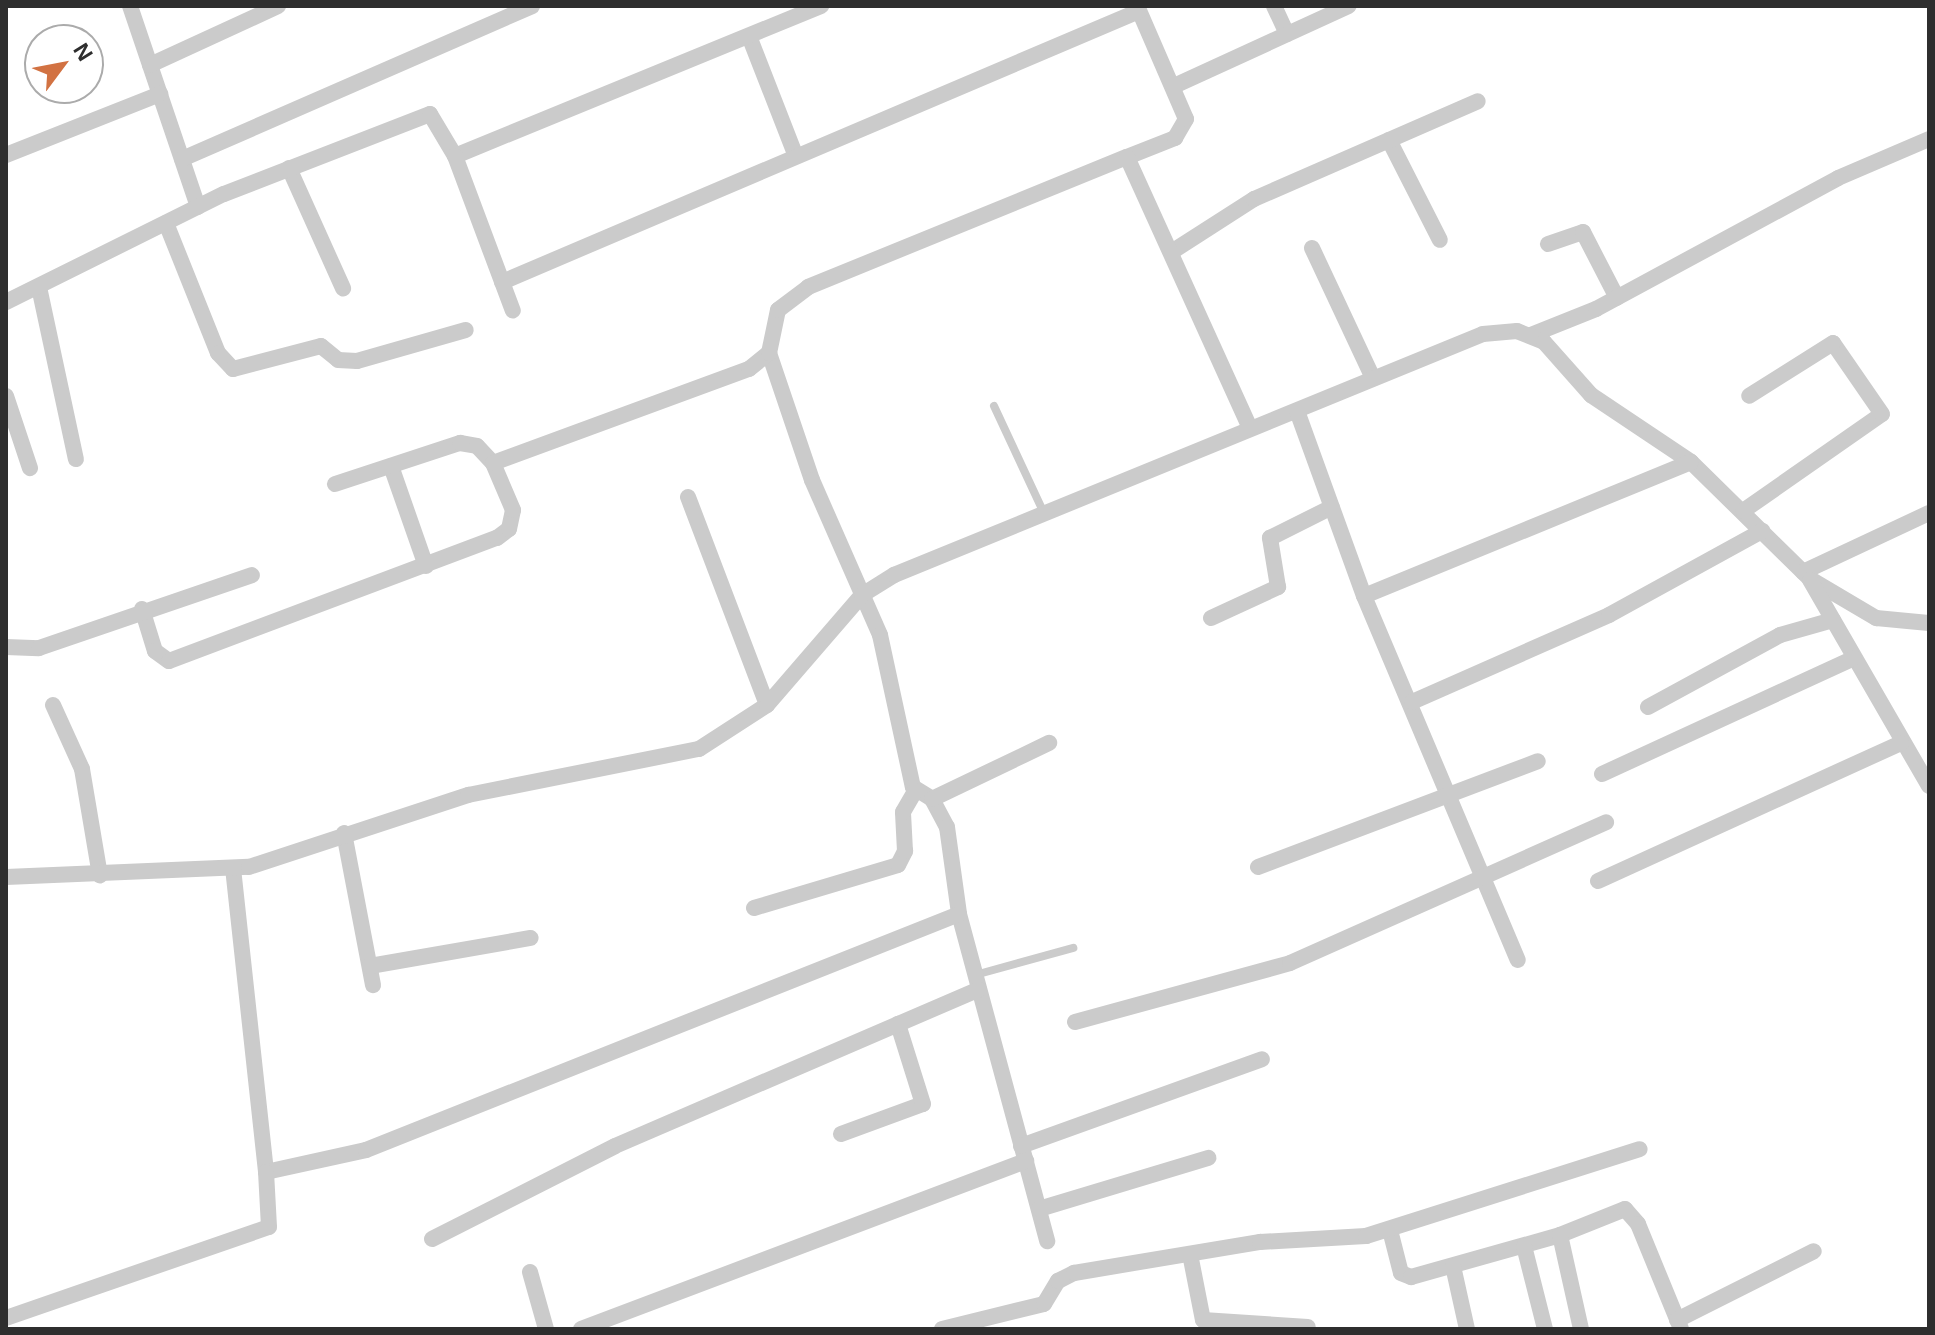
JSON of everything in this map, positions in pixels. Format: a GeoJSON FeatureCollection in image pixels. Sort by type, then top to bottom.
{"type":"FeatureCollection","features":[{"type":"Feature","properties":{"kind":"street"},"geometry":{"type":"LineString","coordinates":[[130,6],[198,207]]}},
{"type":"Feature","properties":{"kind":"street"},"geometry":{"type":"LineString","coordinates":[[150,65],[278,6]]}},
{"type":"Feature","properties":{"kind":"street"},"geometry":{"type":"LineString","coordinates":[[182,159],[532,6]]}},
{"type":"Feature","properties":{"kind":"street"},"geometry":{"type":"LineString","coordinates":[[455,156],[821,6]]}},
{"type":"Feature","properties":{"kind":"street"},"geometry":{"type":"LineString","coordinates":[[1274,6],[1287,34]]}},
{"type":"Feature","properties":{"kind":"street"},"geometry":{"type":"LineString","coordinates":[[1174,86],[1349,6]]}},
{"type":"Feature","properties":{"kind":"street"},"geometry":{"type":"LineString","coordinates":[[502,282],[1138,8],[1174,86],[1184,128],[1127,157],[808,287],[778,310],[769,353],[887,656],[915,791],[903,812],[905,851],[898,865],[754,908]]}},
{"type":"Feature","properties":{"kind":"street"},"geometry":{"type":"LineString","coordinates":[[749,36],[795,154]]}},
{"type":"Feature","properties":{"kind":"street"},"geometry":{"type":"LineString","coordinates":[[6,155],[160,94]]}},
{"type":"Feature","properties":{"kind":"street"},"geometry":{"type":"LineString","coordinates":[[1173,251],[1254,199],[1478,101]]}},
{"type":"Feature","properties":{"kind":"street"},"geometry":{"type":"LineString","coordinates":[[6,302],[198,207],[430,114],[455,156],[513,311]]}},
{"type":"Feature","properties":{"kind":"street"},"geometry":{"type":"LineString","coordinates":[[6,877],[233,868],[468,795],[699,749],[767,705],[862,595],[1044,513],[1483,334],[1531,335],[1617,298],[1929,139]]}},
{"type":"Feature","properties":{"kind":"street"},"geometry":{"type":"LineString","coordinates":[[1389,140],[1440,240]]}},
{"type":"Feature","properties":{"kind":"street"},"geometry":{"type":"LineString","coordinates":[[1127,157],[1173,251],[1250,428]]}},
{"type":"Feature","properties":{"kind":"street"},"geometry":{"type":"LineString","coordinates":[[289,168],[343,288]]}},
{"type":"Feature","properties":{"kind":"street"},"geometry":{"type":"LineString","coordinates":[[166,223],[218,353],[233,369],[321,346],[338,360],[357,361],[466,330]]}},
{"type":"Feature","properties":{"kind":"street"},"geometry":{"type":"LineString","coordinates":[[1548,244],[1583,232],[1617,298]]}},
{"type":"Feature","properties":{"kind":"street"},"geometry":{"type":"LineString","coordinates":[[1312,248],[1373,378]]}},
{"type":"Feature","properties":{"kind":"street"},"geometry":{"type":"LineString","coordinates":[[39,287],[76,459]]}},
{"type":"Feature","properties":{"kind":"street"},"geometry":{"type":"LineString","coordinates":[[1531,335],[1591,395],[1691,462],[1806,575],[1876,618],[1929,623]]}},
{"type":"Feature","properties":{"kind":"street"},"geometry":{"type":"LineString","coordinates":[[1743,511],[1882,414],[1833,343],[1749,396]]}},
{"type":"Feature","properties":{"kind":"street"},"geometry":{"type":"LineString","coordinates":[[493,463],[749,369],[769,353]]}},
{"type":"Feature","properties":{"kind":"street"},"geometry":{"type":"LineString","coordinates":[[6,396],[30,468]]}},
{"type":"Feature","properties":{"kind":"street"},"geometry":{"type":"LineString","coordinates":[[1297,411],[1364,596],[1412,702],[1518,960]]}},
{"type":"Feature","properties":{"kind":"street"},"geometry":{"type":"LineString","coordinates":[[142,609],[155,651],[169,661],[426,566],[509,529],[513,510],[493,463],[469,442],[335,484]]}},
{"type":"Feature","properties":{"kind":"street"},"geometry":{"type":"LineString","coordinates":[[1364,596],[1691,462]]}},
{"type":"Feature","properties":{"kind":"street"},"geometry":{"type":"LineString","coordinates":[[391,466],[426,566]]}},
{"type":"Feature","properties":{"kind":"street"},"geometry":{"type":"LineString","coordinates":[[688,497],[767,705]]}},
{"type":"Feature","properties":{"kind":"street"},"geometry":{"type":"LineString","coordinates":[[1211,618],[1278,587],[1270,538],[1332,507]]}},
{"type":"Feature","properties":{"kind":"street"},"geometry":{"type":"LineString","coordinates":[[1806,575],[1929,513]]}},
{"type":"Feature","properties":{"kind":"street"},"geometry":{"type":"LineString","coordinates":[[1412,702],[1609,615],[1762,531]]}},
{"type":"Feature","properties":{"kind":"street"},"geometry":{"type":"LineString","coordinates":[[6,647],[39,648],[142,609],[252,575]]}},
{"type":"Feature","properties":{"kind":"street"},"geometry":{"type":"LineString","coordinates":[[1806,575],[1901,743],[1929,786]]}},
{"type":"Feature","properties":{"kind":"street"},"geometry":{"type":"LineString","coordinates":[[1648,707],[1780,635],[1833,620]]}},
{"type":"Feature","properties":{"kind":"street"},"geometry":{"type":"LineString","coordinates":[[1602,774],[1854,658]]}},
{"type":"Feature","properties":{"kind":"street"},"geometry":{"type":"LineString","coordinates":[[53,705],[85,782],[100,875]]}},
{"type":"Feature","properties":{"kind":"street"},"geometry":{"type":"LineString","coordinates":[[932,799],[1049,743]]}},
{"type":"Feature","properties":{"kind":"street"},"geometry":{"type":"LineString","coordinates":[[1598,881],[1901,743]]}},
{"type":"Feature","properties":{"kind":"street"},"geometry":{"type":"LineString","coordinates":[[1258,867],[1538,761]]}},
{"type":"Feature","properties":{"kind":"street"},"geometry":{"type":"LineString","coordinates":[[915,791],[932,799],[947,827],[959,914],[1047,1241]]}},
{"type":"Feature","properties":{"kind":"street"},"geometry":{"type":"LineString","coordinates":[[1075,1022],[1265,972],[1606,822]]}},
{"type":"Feature","properties":{"kind":"street"},"geometry":{"type":"LineString","coordinates":[[344,833],[373,985]]}},
{"type":"Feature","properties":{"kind":"street"},"geometry":{"type":"LineString","coordinates":[[6,1318],[269,1227],[266,1172],[233,868]]}},
{"type":"Feature","properties":{"kind":"street"},"geometry":{"type":"LineString","coordinates":[[266,1172],[366,1150],[959,914]]}},
{"type":"Feature","properties":{"kind":"street"},"geometry":{"type":"LineString","coordinates":[[370,966],[531,938]]}},
{"type":"Feature","properties":{"kind":"street"},"geometry":{"type":"LineString","coordinates":[[432,1239],[615,1146],[898,1024],[977,982]]}},
{"type":"Feature","properties":{"kind":"street"},"geometry":{"type":"LineString","coordinates":[[841,1134],[923,1104],[898,1024]]}},
{"type":"Feature","properties":{"kind":"street"},"geometry":{"type":"LineString","coordinates":[[581,1329],[1262,1059]]}},
{"type":"Feature","properties":{"kind":"street"},"geometry":{"type":"LineString","coordinates":[[942,1329],[1050,1302],[1063,1276],[1190,1254],[1390,1230],[1640,1149]]}},
{"type":"Feature","properties":{"kind":"street"},"geometry":{"type":"LineString","coordinates":[[1039,1209],[1208,1158]]}},
{"type":"Feature","properties":{"kind":"street"},"geometry":{"type":"LineString","coordinates":[[1390,1230],[1405,1276],[1453,1266],[1560,1235],[1618,1210],[1631,1213],[1679,1324],[1814,1251]]}},
{"type":"Feature","properties":{"kind":"street"},"geometry":{"type":"LineString","coordinates":[[1560,1235],[1581,1329]]}},
{"type":"Feature","properties":{"kind":"street"},"geometry":{"type":"LineString","coordinates":[[1524,1246],[1545,1329]]}},
{"type":"Feature","properties":{"kind":"street"},"geometry":{"type":"LineString","coordinates":[[1190,1254],[1203,1320],[1308,1327]]}},
{"type":"Feature","properties":{"kind":"street"},"geometry":{"type":"LineString","coordinates":[[1453,1266],[1467,1329]]}},
{"type":"Feature","properties":{"kind":"street"},"geometry":{"type":"LineString","coordinates":[[530,1272],[546,1329]]}},
{"type":"Feature","properties":{"kind":"lane"},"geometry":{"type":"LineString","coordinates":[[994,406],[1044,513]]}},
{"type":"Feature","properties":{"kind":"lane"},"geometry":{"type":"LineString","coordinates":[[977,982],[1073,948]]}}]}
